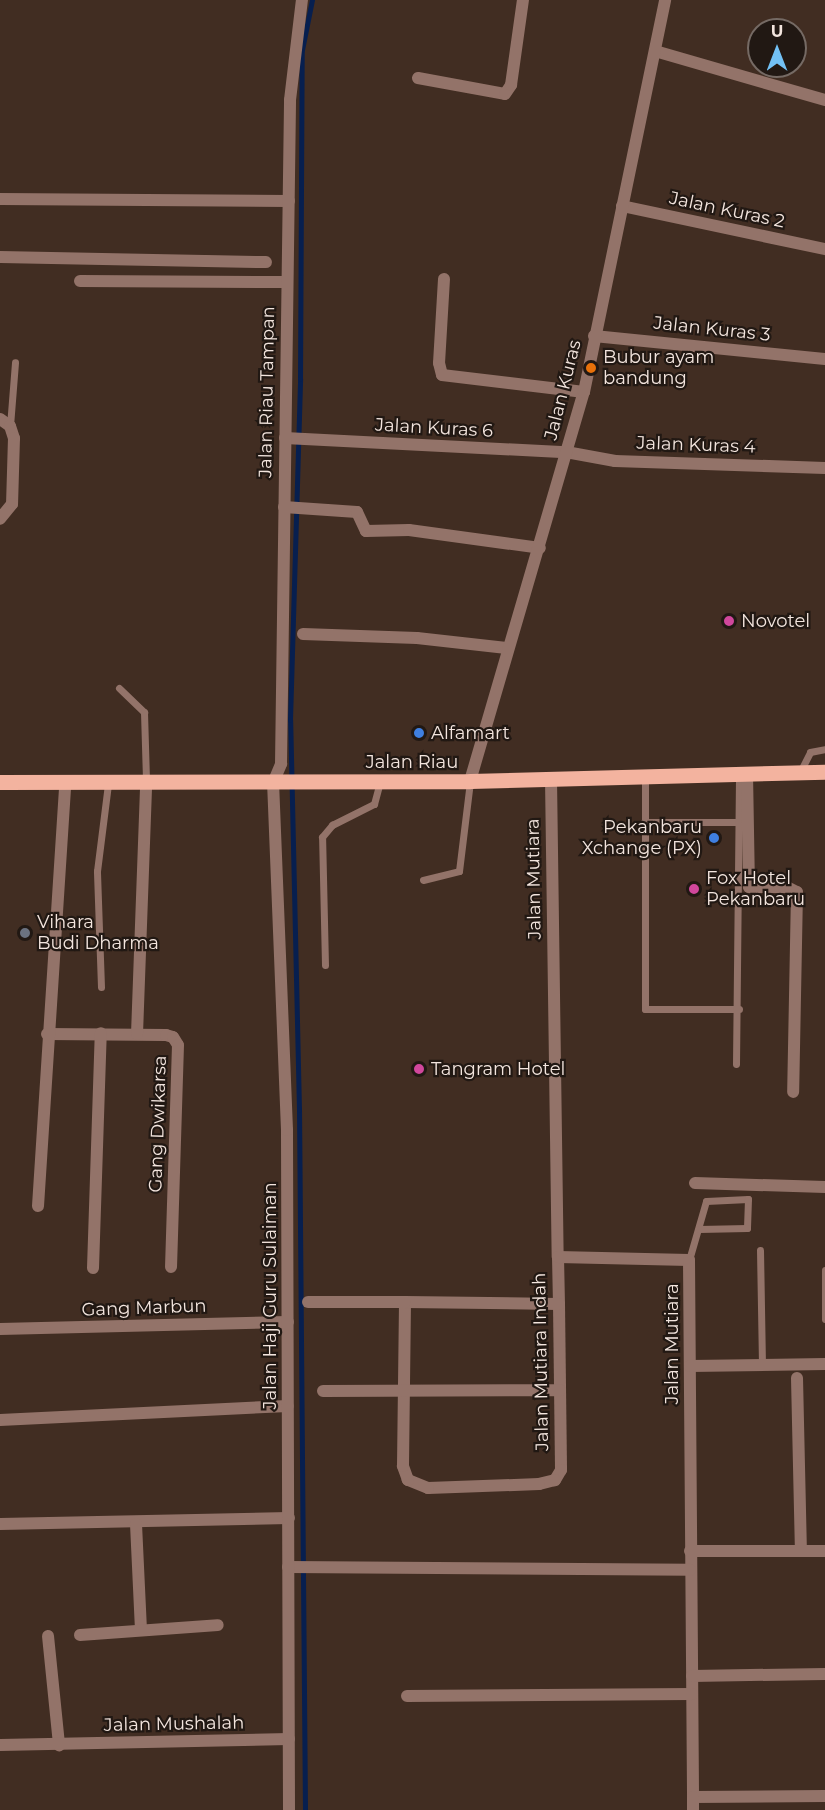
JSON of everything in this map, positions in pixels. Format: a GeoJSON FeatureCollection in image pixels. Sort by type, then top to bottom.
{"type":"FeatureCollection","features":[{"type":"Feature","properties":{"kind":"main road","name":"Jalan Riau"},"geometry":{"type":"LineString","coordinates":[[0,782],[146,784],[470,781],[825,772]]}},
{"type":"Feature","properties":{"kind":"street","name":"Jalan Riau Tampan"},"geometry":{"type":"LineString","coordinates":[[276,783],[281,764],[287,282],[293,63],[302,0]]}},
{"type":"Feature","properties":{"kind":"street"},"geometry":{"type":"LineString","coordinates":[[418,78],[505,94],[511,85],[523,0]]}},
{"type":"Feature","properties":{"kind":"street","name":"Jalan Kuras"},"geometry":{"type":"LineString","coordinates":[[470,781],[506,648],[540,548],[584,392],[665,0]]}},
{"type":"Feature","properties":{"kind":"street"},"geometry":{"type":"LineString","coordinates":[[655,51],[825,100]]}},
{"type":"Feature","properties":{"kind":"street"},"geometry":{"type":"LineString","coordinates":[[0,199],[289,201]]}},
{"type":"Feature","properties":{"kind":"street","name":"Jalan Kuras 2"},"geometry":{"type":"LineString","coordinates":[[622,206],[825,249]]}},
{"type":"Feature","properties":{"kind":"street"},"geometry":{"type":"LineString","coordinates":[[0,257],[266,262]]}},
{"type":"Feature","properties":{"kind":"street"},"geometry":{"type":"LineString","coordinates":[[444,279],[439,363],[442,375],[584,392]]}},
{"type":"Feature","properties":{"kind":"street"},"geometry":{"type":"LineString","coordinates":[[80,281],[287,282]]}},
{"type":"Feature","properties":{"kind":"street","name":"Jalan Kuras 3"},"geometry":{"type":"LineString","coordinates":[[594,336],[825,359]]}},
{"type":"Feature","properties":{"kind":"street"},"geometry":{"type":"LineString","coordinates":[[0,519],[12,504],[14,438],[5,423]]}},
{"type":"Feature","properties":{"kind":"street","name":"Jalan Kuras 6"},"geometry":{"type":"LineString","coordinates":[[285,438],[566,452]]}},
{"type":"Feature","properties":{"kind":"street","name":"Jalan Kuras 4"},"geometry":{"type":"LineString","coordinates":[[566,452],[615,461],[825,468]]}},
{"type":"Feature","properties":{"kind":"street"},"geometry":{"type":"LineString","coordinates":[[284,507],[359,512],[366,531],[409,530],[540,548]]}},
{"type":"Feature","properties":{"kind":"street"},"geometry":{"type":"LineString","coordinates":[[303,634],[417,638],[506,648]]}},
{"type":"Feature","properties":{"kind":"street"},"geometry":{"type":"LineString","coordinates":[[743,773],[749,887],[787,887],[797,892],[794,1092]]}},
{"type":"Feature","properties":{"kind":"street","name":"Jalan Mutiara"},"geometry":{"type":"LineString","coordinates":[[551,778],[558,1257],[689,1260],[693,1804],[825,1796]]}},
{"type":"Feature","properties":{"kind":"street"},"geometry":{"type":"LineString","coordinates":[[38,1206],[47,1034],[65,783]]}},
{"type":"Feature","properties":{"kind":"street","name":"Jalan Haji Guru Sulaiman"},"geometry":{"type":"LineString","coordinates":[[276,783],[287,1108],[289,1810]]}},
{"type":"Feature","properties":{"kind":"street"},"geometry":{"type":"LineString","coordinates":[[137,1034],[146,784]]}},
{"type":"Feature","properties":{"kind":"street"},"geometry":{"type":"LineString","coordinates":[[93,1268],[101,1033]]}},
{"type":"Feature","properties":{"kind":"street","name":"Gang Dwikarsa"},"geometry":{"type":"LineString","coordinates":[[47,1034],[101,1033],[173,1037],[179,1049],[171,1267]]}},
{"type":"Feature","properties":{"kind":"street"},"geometry":{"type":"LineString","coordinates":[[694,1183],[825,1187]]}},
{"type":"Feature","properties":{"kind":"street","name":"Jalan Mutiara Indah"},"geometry":{"type":"LineString","coordinates":[[406,1393],[403,1466],[408,1480],[428,1488],[539,1484],[555,1480],[561,1470],[558,1257]]}},
{"type":"Feature","properties":{"kind":"street"},"geometry":{"type":"LineString","coordinates":[[308,1302],[559,1304]]}},
{"type":"Feature","properties":{"kind":"street"},"geometry":{"type":"LineString","coordinates":[[405,1302],[406,1393]]}},
{"type":"Feature","properties":{"kind":"street","name":"Gang Marbun"},"geometry":{"type":"LineString","coordinates":[[0,1329],[288,1322]]}},
{"type":"Feature","properties":{"kind":"street"},"geometry":{"type":"LineString","coordinates":[[690,1366],[825,1364]]}},
{"type":"Feature","properties":{"kind":"street"},"geometry":{"type":"LineString","coordinates":[[797,1378],[801,1551]]}},
{"type":"Feature","properties":{"kind":"street"},"geometry":{"type":"LineString","coordinates":[[323,1391],[406,1393],[560,1389]]}},
{"type":"Feature","properties":{"kind":"street"},"geometry":{"type":"LineString","coordinates":[[0,1420],[288,1406]]}},
{"type":"Feature","properties":{"kind":"street"},"geometry":{"type":"LineString","coordinates":[[0,1524],[136,1524],[289,1518]]}},
{"type":"Feature","properties":{"kind":"street"},"geometry":{"type":"LineString","coordinates":[[136,1524],[141,1630]]}},
{"type":"Feature","properties":{"kind":"street"},"geometry":{"type":"LineString","coordinates":[[690,1551],[825,1551]]}},
{"type":"Feature","properties":{"kind":"street"},"geometry":{"type":"LineString","coordinates":[[288,1567],[690,1570]]}},
{"type":"Feature","properties":{"kind":"street"},"geometry":{"type":"LineString","coordinates":[[80,1635],[218,1625]]}},
{"type":"Feature","properties":{"kind":"street"},"geometry":{"type":"LineString","coordinates":[[48,1636],[59,1745]]}},
{"type":"Feature","properties":{"kind":"street"},"geometry":{"type":"LineString","coordinates":[[692,1676],[825,1674]]}},
{"type":"Feature","properties":{"kind":"street"},"geometry":{"type":"LineString","coordinates":[[407,1696],[692,1694]]}},
{"type":"Feature","properties":{"kind":"street","name":"Jalan Mushalah"},"geometry":{"type":"LineString","coordinates":[[0,1745],[289,1739]]}},
{"type":"Feature","properties":{"kind":"lane"},"geometry":{"type":"LineString","coordinates":[[5,423],[15,362]]}},
{"type":"Feature","properties":{"kind":"lane"},"geometry":{"type":"LineString","coordinates":[[119,688],[144,712],[146,784]]}},
{"type":"Feature","properties":{"kind":"lane"},"geometry":{"type":"LineString","coordinates":[[800,772],[810,752],[825,749]]}},
{"type":"Feature","properties":{"kind":"lane"},"geometry":{"type":"LineString","coordinates":[[736,1064],[739,1009],[738,822],[743,773]]}},
{"type":"Feature","properties":{"kind":"lane"},"geometry":{"type":"LineString","coordinates":[[645,775],[645,1009],[739,1009]]}},
{"type":"Feature","properties":{"kind":"lane"},"geometry":{"type":"LineString","coordinates":[[423,880],[459,871],[470,781]]}},
{"type":"Feature","properties":{"kind":"lane"},"geometry":{"type":"LineString","coordinates":[[325,965],[322,837],[332,825],[374,804],[380,782]]}},
{"type":"Feature","properties":{"kind":"lane"},"geometry":{"type":"LineString","coordinates":[[101,987],[97,871],[108,784]]}},
{"type":"Feature","properties":{"kind":"lane"},"geometry":{"type":"LineString","coordinates":[[644,822],[738,822]]}},
{"type":"Feature","properties":{"kind":"lane"},"geometry":{"type":"LineString","coordinates":[[689,1260],[706,1201],[748,1199],[747,1228],[699,1229]]}},
{"type":"Feature","properties":{"kind":"lane"},"geometry":{"type":"LineString","coordinates":[[760,1250],[762,1366]]}},
{"type":"Feature","properties":{"kind":"lane"},"geometry":{"type":"LineString","coordinates":[[825,1270],[825,1319]]}},
{"type":"Feature","properties":{"kind":"waterway"},"geometry":{"type":"LineString","coordinates":[[305,1810],[299,1110],[290,720],[300,379],[302,50],[312,0]]}},
{"type":"Feature","properties":{"kind":"place","name":"Bubur ayam bandung"},"geometry":{"type":"Point","coordinates":[591,368]}},
{"type":"Feature","properties":{"kind":"place","name":"Novotel"},"geometry":{"type":"Point","coordinates":[729,621]}},
{"type":"Feature","properties":{"kind":"place","name":"Alfamart"},"geometry":{"type":"Point","coordinates":[419,733]}},
{"type":"Feature","properties":{"kind":"place","name":"Pekanbaru Xchange (PX)"},"geometry":{"type":"Point","coordinates":[714,838]}},
{"type":"Feature","properties":{"kind":"place","name":"Fox Hotel Pekanbaru"},"geometry":{"type":"Point","coordinates":[694,889]}},
{"type":"Feature","properties":{"kind":"place","name":"Vihara Budi Dharma"},"geometry":{"type":"Point","coordinates":[25,933]}},
{"type":"Feature","properties":{"kind":"place","name":"Tangram Hotel"},"geometry":{"type":"Point","coordinates":[419,1069]}}]}
